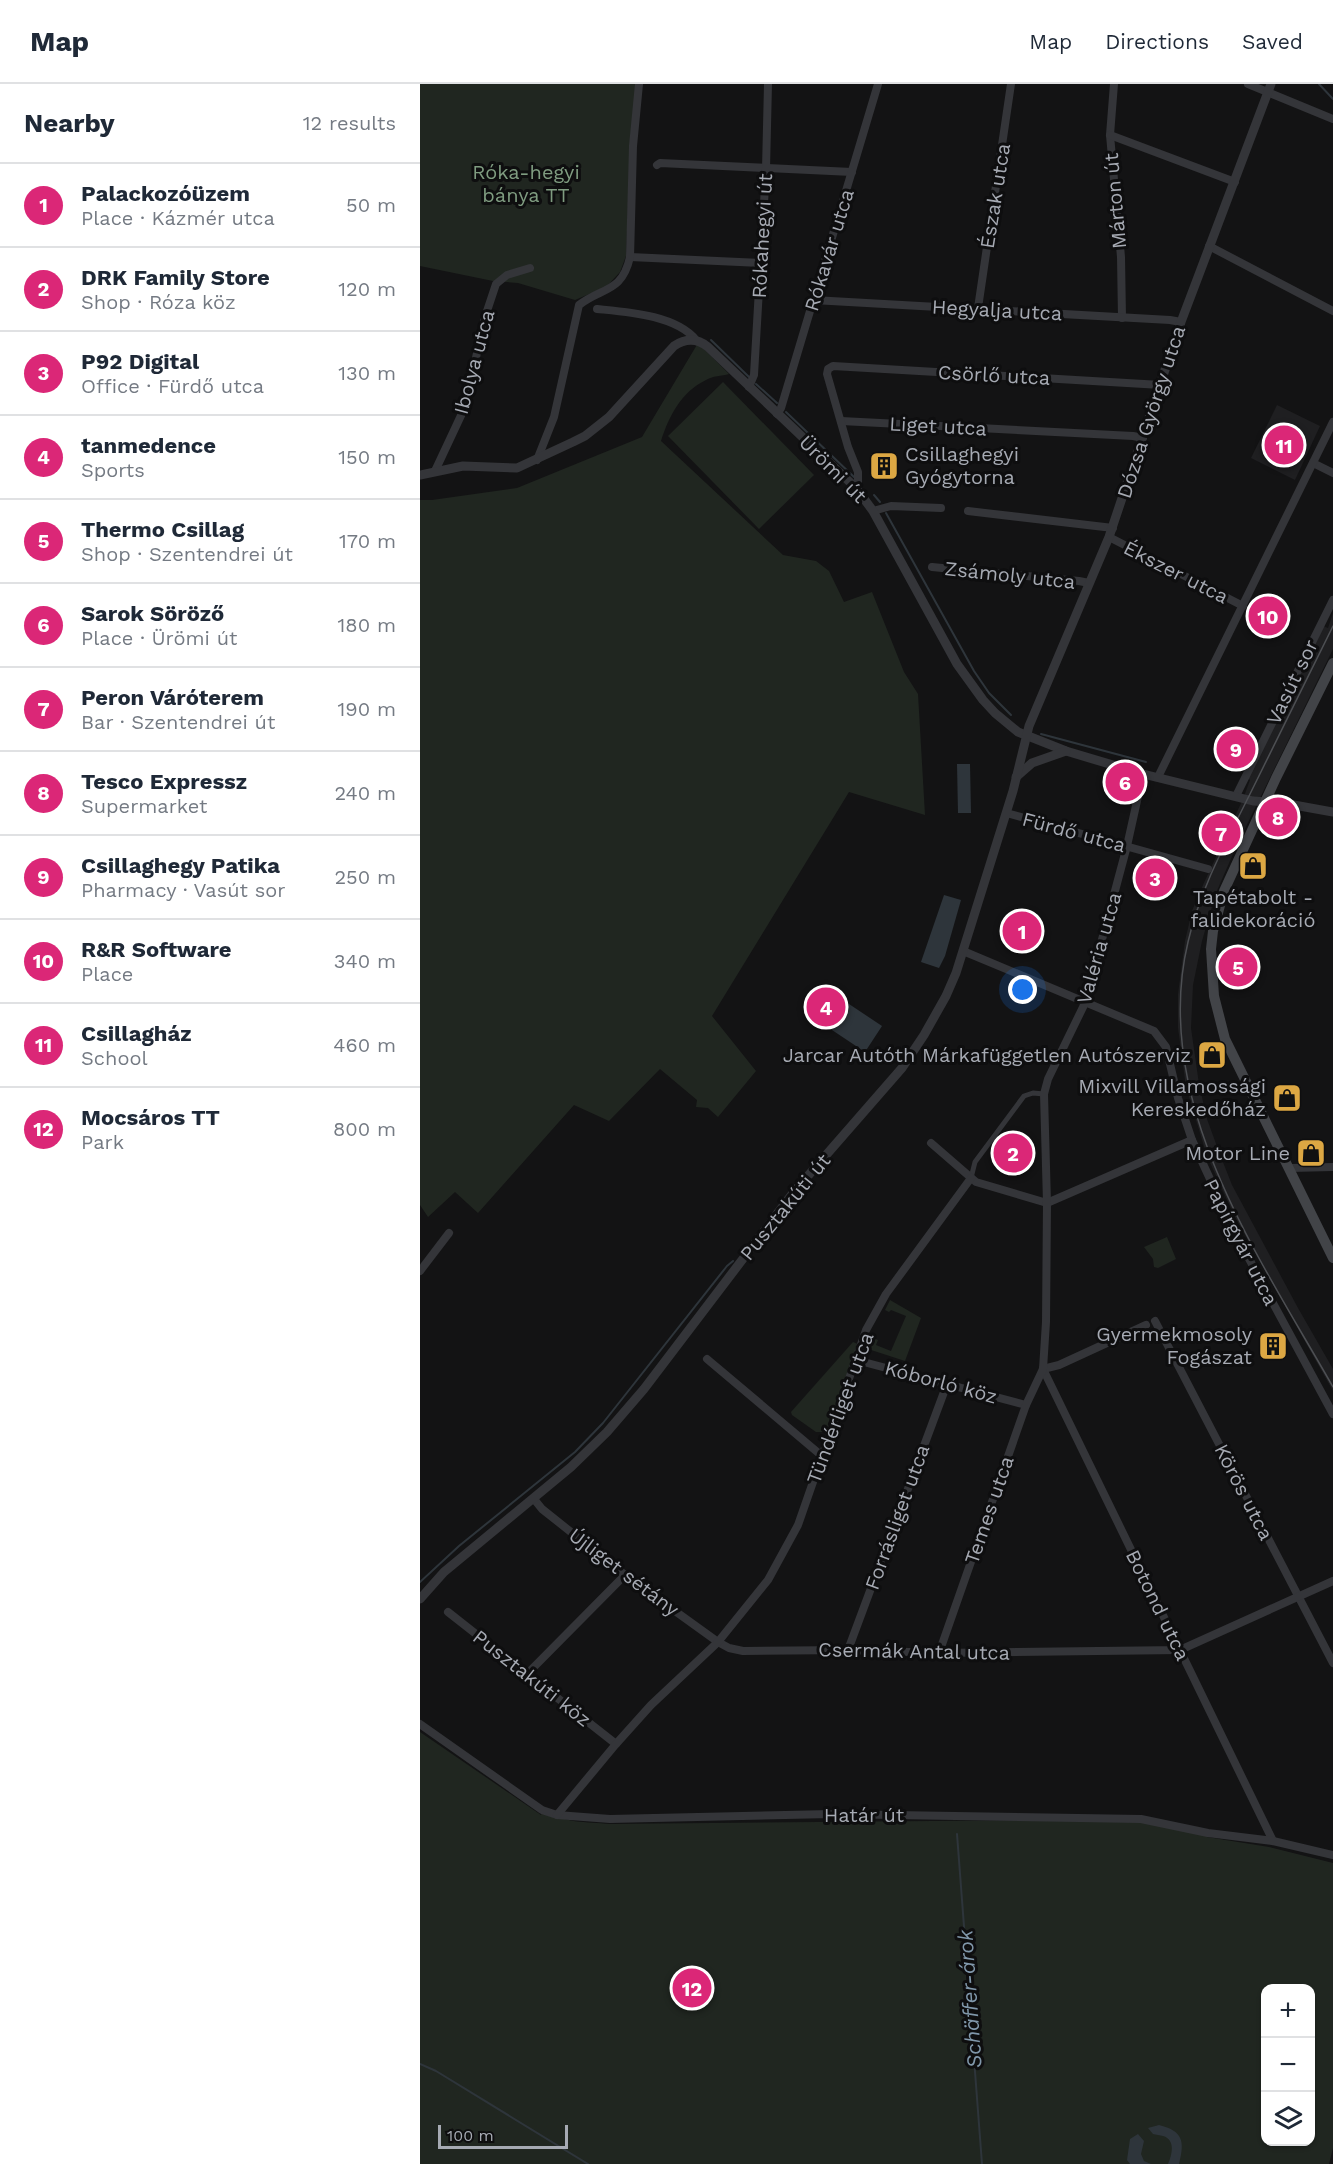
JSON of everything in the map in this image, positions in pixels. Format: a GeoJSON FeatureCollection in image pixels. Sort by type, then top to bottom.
{"type":"FeatureCollection","features":[{"type":"Feature","properties":{"kind":"main road"},"geometry":{"type":"LineString","coordinates":[[1333,663],[1224,891],[1211,949],[1214,996],[1225,1039],[1333,1258]]}},
{"type":"Feature","properties":{"kind":"street"},"geometry":{"type":"LineString","coordinates":[[537,460],[554,417],[579,305],[586,299],[613,287],[625,271],[630,257],[633,146],[639,84]]}},
{"type":"Feature","properties":{"kind":"street","name":"Rókahegyi út"},"geometry":{"type":"LineString","coordinates":[[749,387],[754,375],[766,169],[768,84]]}},
{"type":"Feature","properties":{"kind":"street","name":"Rókavár utca"},"geometry":{"type":"LineString","coordinates":[[777,414],[782,408],[878,84]]}},
{"type":"Feature","properties":{"kind":"street","name":"Észak utca"},"geometry":{"type":"LineString","coordinates":[[978,308],[1011,84]]}},
{"type":"Feature","properties":{"kind":"street","name":"Márton út"},"geometry":{"type":"LineString","coordinates":[[1114,84],[1110,135],[1120,257],[1122,318]]}},
{"type":"Feature","properties":{"kind":"street"},"geometry":{"type":"LineString","coordinates":[[1248,84],[1270,88],[1333,119]]}},
{"type":"Feature","properties":{"kind":"street","name":"Dózsa György utca"},"geometry":{"type":"LineString","coordinates":[[1027,737],[1033,715],[1111,533],[1181,322],[1270,88]]}},
{"type":"Feature","properties":{"kind":"street"},"geometry":{"type":"LineString","coordinates":[[1110,135],[1235,182]]}},
{"type":"Feature","properties":{"kind":"street"},"geometry":{"type":"LineString","coordinates":[[657,165],[660,163],[852,172]]}},
{"type":"Feature","properties":{"kind":"street"},"geometry":{"type":"LineString","coordinates":[[1209,246],[1333,311]]}},
{"type":"Feature","properties":{"kind":"street"},"geometry":{"type":"LineString","coordinates":[[630,257],[761,263]]}},
{"type":"Feature","properties":{"kind":"street","name":"Ibolya utca"},"geometry":{"type":"LineString","coordinates":[[435,471],[465,407],[485,317],[496,284],[507,275],[530,268]]}},
{"type":"Feature","properties":{"kind":"street","name":"Hegyalja utca"},"geometry":{"type":"LineString","coordinates":[[813,300],[978,308],[1181,322]]}},
{"type":"Feature","properties":{"kind":"street"},"geometry":{"type":"LineString","coordinates":[[420,475],[463,466],[517,468],[537,460],[593,430],[609,417],[674,346],[683,341],[696,340],[692,334],[670,323],[633,313],[597,309]]}},
{"type":"Feature","properties":{"kind":"street","name":"Ürömi út"},"geometry":{"type":"LineString","coordinates":[[696,340],[708,347],[856,488],[873,511],[957,664],[994,713],[1018,732],[1066,751],[1143,774],[1253,801],[1333,812]]}},
{"type":"Feature","properties":{"kind":"street","name":"Csörlő utca"},"geometry":{"type":"LineString","coordinates":[[841,421],[827,374],[828,369],[833,366],[1161,385]]}},
{"type":"Feature","properties":{"kind":"street"},"geometry":{"type":"LineString","coordinates":[[841,421],[858,472],[856,488]]}},
{"type":"Feature","properties":{"kind":"street","name":"Liget utca"},"geometry":{"type":"LineString","coordinates":[[841,421],[1143,438]]}},
{"type":"Feature","properties":{"kind":"street"},"geometry":{"type":"LineString","coordinates":[[1158,777],[1333,422]]}},
{"type":"Feature","properties":{"kind":"street"},"geometry":{"type":"LineString","coordinates":[[1313,463],[1333,473]]}},
{"type":"Feature","properties":{"kind":"street"},"geometry":{"type":"LineString","coordinates":[[873,511],[891,506],[941,508]]}},
{"type":"Feature","properties":{"kind":"street","name":"Ékszer utca"},"geometry":{"type":"LineString","coordinates":[[968,511],[1102,525],[1111,533],[1243,606]]}},
{"type":"Feature","properties":{"kind":"street","name":"Zsámoly utca"},"geometry":{"type":"LineString","coordinates":[[932,567],[1089,583]]}},
{"type":"Feature","properties":{"kind":"street","name":"Vasút sor"},"geometry":{"type":"LineString","coordinates":[[1236,796],[1333,600]]}},
{"type":"Feature","properties":{"kind":"street","name":"Pusztakúti út"},"geometry":{"type":"LineString","coordinates":[[420,1599],[444,1572],[534,1499],[607,1432],[644,1389],[793,1194],[902,1068],[946,996],[963,951],[1027,737]]}},
{"type":"Feature","properties":{"kind":"street"},"geometry":{"type":"LineString","coordinates":[[1016,777],[1032,763],[1066,751]]}},
{"type":"Feature","properties":{"kind":"street","name":"Valéria utca"},"geometry":{"type":"LineString","coordinates":[[1042,1369],[1046,1322],[1047,1203],[1044,1094],[1048,1079],[1085,1003],[1143,774]]}},
{"type":"Feature","properties":{"kind":"street","name":"Fürdő utca"},"geometry":{"type":"LineString","coordinates":[[1010,814],[1208,869]]}},
{"type":"Feature","properties":{"kind":"street"},"geometry":{"type":"LineString","coordinates":[[963,951],[1085,1003]]}},
{"type":"Feature","properties":{"kind":"street","name":"Papírgyár utca"},"geometry":{"type":"LineString","coordinates":[[1085,1003],[1154,1031],[1166,1047],[1178,1098],[1192,1140],[1247,1258],[1333,1413]]}},
{"type":"Feature","properties":{"kind":"street"},"geometry":{"type":"LineString","coordinates":[[971,1178],[975,1162],[1024,1096],[1033,1093],[1044,1094]]}},
{"type":"Feature","properties":{"kind":"street"},"geometry":{"type":"LineString","coordinates":[[931,1143],[971,1178],[986,1185],[1047,1203],[1192,1140]]}},
{"type":"Feature","properties":{"kind":"street"},"geometry":{"type":"LineString","coordinates":[[1290,1168],[1333,1167]]}},
{"type":"Feature","properties":{"kind":"street","name":"Tündérliget utca"},"geometry":{"type":"LineString","coordinates":[[718,1642],[768,1580],[798,1525],[856,1360],[872,1319],[885,1294],[971,1178]]}},
{"type":"Feature","properties":{"kind":"street"},"geometry":{"type":"LineString","coordinates":[[420,1271],[449,1233]]}},
{"type":"Feature","properties":{"kind":"street","name":"Körös utca"},"geometry":{"type":"LineString","coordinates":[[1155,1321],[1333,1663]]}},
{"type":"Feature","properties":{"kind":"street"},"geometry":{"type":"LineString","coordinates":[[1042,1369],[1059,1365],[1146,1325]]}},
{"type":"Feature","properties":{"kind":"street"},"geometry":{"type":"LineString","coordinates":[[707,1359],[822,1456]]}},
{"type":"Feature","properties":{"kind":"street","name":"Kóborló köz"},"geometry":{"type":"LineString","coordinates":[[856,1360],[1026,1404]]}},
{"type":"Feature","properties":{"kind":"street","name":"Temes utca"},"geometry":{"type":"LineString","coordinates":[[939,1653],[1026,1404],[1042,1369]]}},
{"type":"Feature","properties":{"kind":"street","name":"Botond utca"},"geometry":{"type":"LineString","coordinates":[[1042,1369],[1273,1841]]}},
{"type":"Feature","properties":{"kind":"street","name":"Forrásliget utca"},"geometry":{"type":"LineString","coordinates":[[848,1650],[947,1384]]}},
{"type":"Feature","properties":{"kind":"street","name":"Újliget sétány"},"geometry":{"type":"LineString","coordinates":[[534,1499],[542,1509],[625,1575],[718,1642]]}},
{"type":"Feature","properties":{"kind":"street"},"geometry":{"type":"LineString","coordinates":[[527,1674],[625,1575]]}},
{"type":"Feature","properties":{"kind":"street","name":"Csermák Antal utca"},"geometry":{"type":"LineString","coordinates":[[718,1642],[729,1648],[743,1651],[848,1650],[939,1653],[1180,1650],[1333,1581]]}},
{"type":"Feature","properties":{"kind":"street","name":"Pusztakúti köz"},"geometry":{"type":"LineString","coordinates":[[448,1612],[616,1744]]}},
{"type":"Feature","properties":{"kind":"street"},"geometry":{"type":"LineString","coordinates":[[557,1815],[651,1705],[718,1642]]}},
{"type":"Feature","properties":{"kind":"street","name":"Határ út"},"geometry":{"type":"LineString","coordinates":[[420,1724],[542,1810],[557,1815],[610,1820],[831,1814],[1141,1819],[1208,1833],[1273,1841],[1333,1855]]}},
{"type":"Feature","properties":{"kind":"shaded area"},"geometry":{"type":"Polygon","coordinates":[[[1277,405],[1320,426],[1295,480],[1251,458],[1277,405]]]}},
{"type":"Feature","properties":{"kind":"shaded area"},"geometry":{"type":"Polygon","coordinates":[[[1333,613],[1333,649],[1236,847],[1216,893],[1202,941],[1193,985],[1191,1028],[1199,1084],[1207,1119],[1219,1152],[1232,1185],[1333,1369],[1333,1391],[1235,1217],[1207,1156],[1186,1087],[1178,1028],[1178,994],[1185,941],[1192,911],[1243,799],[1250,780],[1248,778],[1323,626],[1328,628],[1333,613]]]}},
{"type":"Feature","properties":{"kind":"shaded area"},"geometry":{"type":"Polygon","coordinates":[[[957,764],[970,764],[971,813],[958,813],[957,764]]]}},
{"type":"Feature","properties":{"kind":"shaded area"},"geometry":{"type":"Polygon","coordinates":[[[944,895],[961,900],[945,956],[939,968],[921,962],[944,895]]]}},
{"type":"Feature","properties":{"kind":"shaded area"},"geometry":{"type":"Polygon","coordinates":[[[843,1000],[882,1026],[865,1052],[826,1026],[843,1000]]]}},
{"type":"Feature","properties":{"kind":"shaded area"},"geometry":{"type":"Polygon","coordinates":[[[1159,2125],[1173,2130],[1180,2138],[1182,2149],[1179,2164],[1168,2164],[1172,2152],[1170,2141],[1163,2136],[1153,2134],[1148,2128],[1159,2125]]]}},
{"type":"Feature","properties":{"kind":"shaded area"},"geometry":{"type":"Polygon","coordinates":[[[1138,2134],[1144,2141],[1141,2154],[1144,2161],[1151,2164],[1130,2164],[1127,2160],[1130,2139],[1138,2134]]]}},
{"type":"Feature","properties":{"kind":"green space","name":"Róka-hegyi bánya TT"},"geometry":{"type":"Polygon","coordinates":[[[420,84],[636,84],[630,155],[626,256],[620,272],[606,287],[575,300],[518,283],[493,281],[420,266],[420,84]]]}},
{"type":"Feature","properties":{"kind":"green space"},"geometry":{"type":"Polygon","coordinates":[[[698,343],[729,374],[708,379],[690,391],[672,414],[661,441],[783,555],[816,561],[829,571],[844,602],[872,592],[904,672],[918,694],[925,815],[849,792],[712,1016],[756,1071],[718,1117],[708,1108],[696,1107],[697,1100],[660,1069],[609,1121],[574,1105],[478,1213],[455,1192],[428,1217],[420,1205],[420,500],[517,488],[642,437],[698,343]]]}},
{"type":"Feature","properties":{"kind":"green space"},"geometry":{"type":"Polygon","coordinates":[[[723,382],[814,475],[759,529],[668,436],[723,382]]]}},
{"type":"Feature","properties":{"kind":"green space"},"geometry":{"type":"Polygon","coordinates":[[[1167,1237],[1176,1259],[1158,1268],[1154,1267],[1153,1259],[1144,1247],[1167,1237]]]}},
{"type":"Feature","properties":{"kind":"green space"},"geometry":{"type":"Polygon","coordinates":[[[890,1300],[921,1318],[905,1361],[868,1349],[873,1338],[878,1340],[876,1345],[891,1351],[906,1316],[885,1310],[890,1300]]]}},
{"type":"Feature","properties":{"kind":"green space"},"geometry":{"type":"Polygon","coordinates":[[[853,1342],[858,1344],[827,1429],[824,1432],[816,1432],[791,1412],[853,1342]]]}},
{"type":"Feature","properties":{"kind":"green space"},"geometry":{"type":"Polygon","coordinates":[[[420,1732],[541,1815],[542,1810],[575,1821],[610,1824],[1141,1819],[1208,1833],[1207,1837],[1269,1847],[1333,1863],[1333,2148],[1329,2164],[420,2164],[420,1732]]]}},
{"type":"Feature","properties":{"kind":"waterway"},"geometry":{"type":"LineString","coordinates":[[1319,84],[1333,99]]}},
{"type":"Feature","properties":{"kind":"waterway"},"geometry":{"type":"LineString","coordinates":[[711,340],[749,377]]}},
{"type":"Feature","properties":{"kind":"waterway"},"geometry":{"type":"LineString","coordinates":[[756,384],[777,403]]}},
{"type":"Feature","properties":{"kind":"waterway"},"geometry":{"type":"LineString","coordinates":[[786,412],[854,477]]}},
{"type":"Feature","properties":{"kind":"waterway"},"geometry":{"type":"LineString","coordinates":[[874,495],[880,502]]}},
{"type":"Feature","properties":{"kind":"waterway"},"geometry":{"type":"LineString","coordinates":[[886,513],[974,671],[989,693],[1011,715]]}},
{"type":"Feature","properties":{"kind":"waterway"},"geometry":{"type":"LineString","coordinates":[[1041,734],[1146,762]]}},
{"type":"Feature","properties":{"kind":"waterway"},"geometry":{"type":"LineString","coordinates":[[420,1582],[459,1546],[575,1452],[603,1423],[733,1261]]}},
{"type":"Feature","properties":{"kind":"waterway","name":"Schäffer-árok"},"geometry":{"type":"LineString","coordinates":[[957,1834],[982,2164]]}},
{"type":"Feature","properties":{"kind":"waterway"},"geometry":{"type":"LineString","coordinates":[[420,2064],[436,2071],[588,2164]]}},
{"type":"Feature","properties":{"kind":"tram line"},"geometry":{"type":"LineString","coordinates":[[1333,626],[1206,886],[1188,942],[1180,1001],[1184,1060],[1197,1118],[1218,1175],[1273,1284],[1333,1387]]}},
{"type":"Feature","properties":{"kind":"place","name":"Csillagház"},"geometry":{"type":"Point","coordinates":[1284,445]}},
{"type":"Feature","properties":{"kind":"place","name":"Csillaghegyi Gyógytorna"},"geometry":{"type":"Point","coordinates":[884,466]}},
{"type":"Feature","properties":{"kind":"place","name":"R&R Software"},"geometry":{"type":"Point","coordinates":[1268,616]}},
{"type":"Feature","properties":{"kind":"place","name":"Csillaghegy Patika"},"geometry":{"type":"Point","coordinates":[1236,749]}},
{"type":"Feature","properties":{"kind":"place","name":"Sarok Söröző"},"geometry":{"type":"Point","coordinates":[1125,782]}},
{"type":"Feature","properties":{"kind":"place","name":"Tesco Expressz"},"geometry":{"type":"Point","coordinates":[1278,817]}},
{"type":"Feature","properties":{"kind":"place","name":"Peron Váróterem"},"geometry":{"type":"Point","coordinates":[1221,833]}},
{"type":"Feature","properties":{"kind":"place","name":"Tapétabolt - falidekoráció"},"geometry":{"type":"Point","coordinates":[1253,866]}},
{"type":"Feature","properties":{"kind":"place","name":"P92 Digital"},"geometry":{"type":"Point","coordinates":[1155,878]}},
{"type":"Feature","properties":{"kind":"place","name":"Palackozóüzem"},"geometry":{"type":"Point","coordinates":[1022,931]}},
{"type":"Feature","properties":{"kind":"place","name":"Thermo Csillag"},"geometry":{"type":"Point","coordinates":[1238,967]}},
{"type":"Feature","properties":{"kind":"place","name":"tanmedence"},"geometry":{"type":"Point","coordinates":[826,1007]}},
{"type":"Feature","properties":{"kind":"place","name":"Jarcar Autóth Márkafüggetlen Autószerviz"},"geometry":{"type":"Point","coordinates":[1212,1055]}},
{"type":"Feature","properties":{"kind":"place","name":"Mixvill Villamossági Kereskedőház"},"geometry":{"type":"Point","coordinates":[1287,1098]}},
{"type":"Feature","properties":{"kind":"place","name":"DRK Family Store"},"geometry":{"type":"Point","coordinates":[1013,1153]}},
{"type":"Feature","properties":{"kind":"place","name":"Motor Line"},"geometry":{"type":"Point","coordinates":[1311,1153]}},
{"type":"Feature","properties":{"kind":"place","name":"Gyermekmosoly Fogászat"},"geometry":{"type":"Point","coordinates":[1273,1346]}},
{"type":"Feature","properties":{"kind":"place","name":"Mocsáros TT"},"geometry":{"type":"Point","coordinates":[692,1988]}}]}
